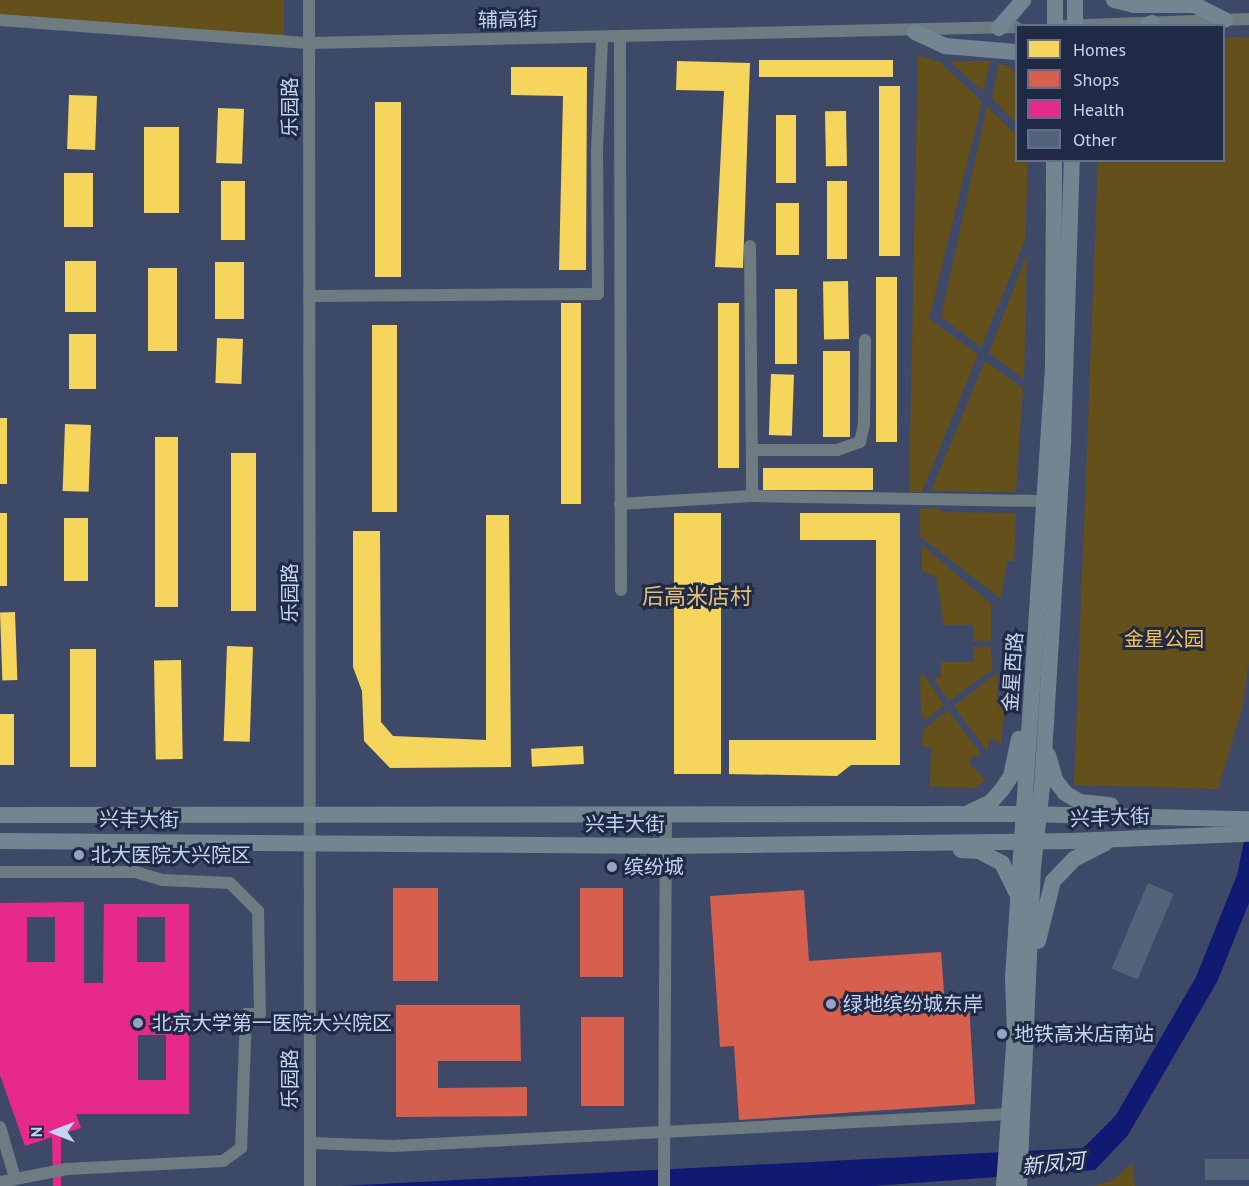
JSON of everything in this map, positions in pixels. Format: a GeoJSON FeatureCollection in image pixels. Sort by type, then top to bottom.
{"type":"FeatureCollection","features":[{"type":"Feature","properties":{"kind":"main road"},"geometry":{"type":"LineString","coordinates":[[999,28],[1023,0]]}},
{"type":"Feature","properties":{"kind":"main road"},"geometry":{"type":"LineString","coordinates":[[1055,0],[1055,24]]}},
{"type":"Feature","properties":{"kind":"main road"},"geometry":{"type":"LineString","coordinates":[[1075,0],[1075,24]]}},
{"type":"Feature","properties":{"kind":"main road"},"geometry":{"type":"LineString","coordinates":[[1114,0],[1134,5],[1195,5],[1224,20]]}},
{"type":"Feature","properties":{"kind":"main road"},"geometry":{"type":"LineString","coordinates":[[915,32],[945,46],[1015,52]]}},
{"type":"Feature","properties":{"kind":"main road","name":"金星西路"},"geometry":{"type":"LineString","coordinates":[[1019,1186],[1016,1133],[1029,974],[1029,841],[1034,674],[1053,368],[1054,162]]}},
{"type":"Feature","properties":{"kind":"main road","name":"金星西路"},"geometry":{"type":"LineString","coordinates":[[1031,814],[1045,739],[1063,440],[1072,162]]}},
{"type":"Feature","properties":{"kind":"main road"},"geometry":{"type":"LineString","coordinates":[[1071,178],[1078,162]]}},
{"type":"Feature","properties":{"kind":"main road"},"geometry":{"type":"LineString","coordinates":[[964,814],[991,802],[1011,776],[1024,696],[1034,674]]}},
{"type":"Feature","properties":{"kind":"main road"},"geometry":{"type":"LineString","coordinates":[[1045,739],[1055,780],[1065,793],[1080,802],[1149,805],[1176,817]]}},
{"type":"Feature","properties":{"kind":"main road","name":"兴丰大街"},"geometry":{"type":"LineString","coordinates":[[0,815],[1031,814],[1244,819]]}},
{"type":"Feature","properties":{"kind":"main road","name":"兴丰大街"},"geometry":{"type":"LineString","coordinates":[[0,841],[664,846],[1112,840],[1249,834]]}},
{"type":"Feature","properties":{"kind":"main road"},"geometry":{"type":"LineString","coordinates":[[1029,974],[1053,881],[1074,859],[1112,840]]}},
{"type":"Feature","properties":{"kind":"main road","name":"金星西路"},"geometry":{"type":"LineString","coordinates":[[1004,1186],[1016,1133],[1010,1114],[1018,899],[1029,841]]}},
{"type":"Feature","properties":{"kind":"main road"},"geometry":{"type":"LineString","coordinates":[[908,842],[927,850],[979,852],[992,856],[1002,863],[1011,878],[1018,899]]}},
{"type":"Feature","properties":{"kind":"street","name":"乐园路"},"geometry":{"type":"LineString","coordinates":[[309,0],[310,1186]]}},
{"type":"Feature","properties":{"kind":"street"},"geometry":{"type":"LineString","coordinates":[[1150,24],[1249,19]]}},
{"type":"Feature","properties":{"kind":"street","name":"辅高街"},"geometry":{"type":"LineString","coordinates":[[0,21],[309,43],[915,32],[1015,27]]}},
{"type":"Feature","properties":{"kind":"street"},"geometry":{"type":"LineString","coordinates":[[620,38],[621,590]]}},
{"type":"Feature","properties":{"kind":"street"},"geometry":{"type":"LineString","coordinates":[[309,296],[598,294],[597,150],[602,39]]}},
{"type":"Feature","properties":{"kind":"street"},"geometry":{"type":"LineString","coordinates":[[750,246],[754,450],[752,496]]}},
{"type":"Feature","properties":{"kind":"street"},"geometry":{"type":"LineString","coordinates":[[754,450],[837,450],[860,442],[864,424],[865,340]]}},
{"type":"Feature","properties":{"kind":"street"},"geometry":{"type":"LineString","coordinates":[[620,504],[752,496],[1045,501]]}},
{"type":"Feature","properties":{"kind":"street"},"geometry":{"type":"LineString","coordinates":[[664,1186],[667,1131],[664,846],[666,813]]}},
{"type":"Feature","properties":{"kind":"street"},"geometry":{"type":"LineString","coordinates":[[0,872],[135,872],[163,880],[230,883],[258,911],[260,1014],[246,1014],[241,1148],[224,1161],[67,1169],[0,1182]]}},
{"type":"Feature","properties":{"kind":"street"},"geometry":{"type":"LineString","coordinates":[[310,1143],[393,1146],[1010,1114]]}},
{"type":"Feature","properties":{"kind":"street"},"geometry":{"type":"LineString","coordinates":[[0,1127],[15,1178]]}},
{"type":"Feature","properties":{"kind":"green space"},"geometry":{"type":"Polygon","coordinates":[[[0,0],[284,0],[284,41],[0,20],[0,0]]]}},
{"type":"Feature","properties":{"kind":"green space","name":"金星公园"},"geometry":{"type":"Polygon","coordinates":[[[1249,37],[1249,661],[1243,705],[1218,789],[1074,785],[1098,162],[1225,162],[1225,38],[1249,37]]]}},
{"type":"Feature","properties":{"kind":"green space"},"geometry":{"type":"Polygon","coordinates":[[[918,55],[940,62],[982,102],[929,319],[978,354],[922,492],[909,492],[918,55]]]}},
{"type":"Feature","properties":{"kind":"green space"},"geometry":{"type":"Polygon","coordinates":[[[949,61],[990,61],[983,91],[949,61]]]}},
{"type":"Feature","properties":{"kind":"green space"},"geometry":{"type":"Polygon","coordinates":[[[999,63],[1011,67],[1015,73],[1015,122],[992,98],[999,63]]]}},
{"type":"Feature","properties":{"kind":"green space"},"geometry":{"type":"Polygon","coordinates":[[[987,106],[1015,134],[1015,162],[1028,162],[1025,240],[981,347],[941,317],[987,106]]]}},
{"type":"Feature","properties":{"kind":"green space"},"geometry":{"type":"Polygon","coordinates":[[[1027,254],[1024,379],[989,353],[1027,254]]]}},
{"type":"Feature","properties":{"kind":"green space"},"geometry":{"type":"Polygon","coordinates":[[[985,361],[1023,388],[1016,492],[931,491],[985,361]]]}},
{"type":"Feature","properties":{"kind":"green space"},"geometry":{"type":"Polygon","coordinates":[[[936,508],[946,512],[1016,513],[1014,561],[1007,561],[1001,599],[920,536],[920,509],[936,508]]]}},
{"type":"Feature","properties":{"kind":"green space"},"geometry":{"type":"Polygon","coordinates":[[[922,545],[991,604],[991,641],[973,641],[973,625],[944,625],[936,577],[922,571],[922,545]]]}},
{"type":"Feature","properties":{"kind":"green space"},"geometry":{"type":"Polygon","coordinates":[[[990,646],[993,669],[949,701],[933,678],[940,678],[941,662],[973,662],[973,647],[990,646]]]}},
{"type":"Feature","properties":{"kind":"green space"},"geometry":{"type":"Polygon","coordinates":[[[997,673],[997,699],[1005,700],[1001,744],[990,738],[987,751],[954,706],[997,673]]]}},
{"type":"Feature","properties":{"kind":"green space"},"geometry":{"type":"Polygon","coordinates":[[[920,676],[925,676],[944,705],[926,720],[921,714],[920,676]]]}},
{"type":"Feature","properties":{"kind":"green space"},"geometry":{"type":"Polygon","coordinates":[[[948,710],[981,754],[970,758],[969,763],[986,781],[973,788],[930,787],[931,747],[922,746],[923,730],[948,710]]]}},
{"type":"Feature","properties":{"kind":"green space"},"geometry":{"type":"Polygon","coordinates":[[[1132,1163],[1135,1186],[1094,1186],[1113,1180],[1132,1163]]]}},
{"type":"Feature","properties":{"kind":"water","name":"新凤河"},"geometry":{"type":"Polygon","coordinates":[[[1249,817],[1249,903],[1217,982],[1128,1135],[1095,1170],[873,1186],[341,1186],[1083,1148],[1116,1115],[1196,977],[1237,875],[1249,817]]]}},
{"type":"Feature","properties":{"kind":"building: Homes"},"geometry":{"type":"Polygon","coordinates":[[[759,60],[893,60],[893,77],[759,77],[759,60]]]}},
{"type":"Feature","properties":{"kind":"building: Homes"},"geometry":{"type":"Polygon","coordinates":[[[677,61],[750,63],[743,268],[715,267],[724,91],[676,90],[677,61]]]}},
{"type":"Feature","properties":{"kind":"building: Homes"},"geometry":{"type":"Polygon","coordinates":[[[511,67],[587,67],[586,270],[559,270],[563,96],[511,95],[511,67]]]}},
{"type":"Feature","properties":{"kind":"building: Homes"},"geometry":{"type":"Polygon","coordinates":[[[879,86],[900,86],[900,256],[879,256],[879,86]]]}},
{"type":"Feature","properties":{"kind":"building: Homes"},"geometry":{"type":"Polygon","coordinates":[[[69,95],[97,96],[95,150],[67,149],[69,95]]]}},
{"type":"Feature","properties":{"kind":"building: Homes"},"geometry":{"type":"Polygon","coordinates":[[[375,102],[401,102],[401,277],[375,277],[375,102]]]}},
{"type":"Feature","properties":{"kind":"building: Homes"},"geometry":{"type":"Polygon","coordinates":[[[218,108],[244,109],[242,164],[216,163],[218,108]]]}},
{"type":"Feature","properties":{"kind":"building: Homes"},"geometry":{"type":"Polygon","coordinates":[[[825,111],[846,111],[847,166],[826,166],[825,111]]]}},
{"type":"Feature","properties":{"kind":"building: Homes"},"geometry":{"type":"Polygon","coordinates":[[[776,115],[796,115],[796,183],[776,183],[776,115]]]}},
{"type":"Feature","properties":{"kind":"building: Homes"},"geometry":{"type":"Polygon","coordinates":[[[144,127],[179,127],[179,213],[144,213],[144,127]]]}},
{"type":"Feature","properties":{"kind":"building: Homes"},"geometry":{"type":"Polygon","coordinates":[[[64,173],[93,173],[93,227],[64,227],[64,173]]]}},
{"type":"Feature","properties":{"kind":"building: Homes"},"geometry":{"type":"Polygon","coordinates":[[[221,181],[245,181],[245,240],[221,240],[221,181]]]}},
{"type":"Feature","properties":{"kind":"building: Homes"},"geometry":{"type":"Polygon","coordinates":[[[827,181],[847,181],[847,259],[827,259],[827,181]]]}},
{"type":"Feature","properties":{"kind":"building: Homes"},"geometry":{"type":"Polygon","coordinates":[[[776,203],[799,203],[799,255],[776,255],[776,203]]]}},
{"type":"Feature","properties":{"kind":"building: Homes"},"geometry":{"type":"Polygon","coordinates":[[[65,261],[96,261],[96,312],[65,312],[65,261]]]}},
{"type":"Feature","properties":{"kind":"building: Homes"},"geometry":{"type":"Polygon","coordinates":[[[215,262],[244,262],[244,319],[215,319],[215,262]]]}},
{"type":"Feature","properties":{"kind":"building: Homes"},"geometry":{"type":"Polygon","coordinates":[[[148,268],[177,268],[177,351],[148,351],[148,268]]]}},
{"type":"Feature","properties":{"kind":"building: Homes"},"geometry":{"type":"Polygon","coordinates":[[[876,277],[897,277],[897,442],[876,442],[876,277]]]}},
{"type":"Feature","properties":{"kind":"building: Homes"},"geometry":{"type":"Polygon","coordinates":[[[823,281],[848,281],[849,339],[824,339],[823,281]]]}},
{"type":"Feature","properties":{"kind":"building: Homes"},"geometry":{"type":"Polygon","coordinates":[[[775,289],[797,289],[797,364],[775,364],[775,289]]]}},
{"type":"Feature","properties":{"kind":"building: Homes"},"geometry":{"type":"Polygon","coordinates":[[[561,303],[581,303],[581,504],[561,504],[561,303]]]}},
{"type":"Feature","properties":{"kind":"building: Homes"},"geometry":{"type":"Polygon","coordinates":[[[718,303],[739,303],[739,468],[718,468],[718,303]]]}},
{"type":"Feature","properties":{"kind":"building: Homes"},"geometry":{"type":"Polygon","coordinates":[[[372,325],[397,325],[397,512],[372,512],[372,325]]]}},
{"type":"Feature","properties":{"kind":"building: Homes"},"geometry":{"type":"Polygon","coordinates":[[[69,334],[96,334],[96,389],[69,389],[69,334]]]}},
{"type":"Feature","properties":{"kind":"building: Homes"},"geometry":{"type":"Polygon","coordinates":[[[217,338],[243,339],[241,384],[215,383],[217,338]]]}},
{"type":"Feature","properties":{"kind":"building: Homes"},"geometry":{"type":"Polygon","coordinates":[[[823,351],[850,351],[850,437],[823,437],[823,351]]]}},
{"type":"Feature","properties":{"kind":"building: Homes"},"geometry":{"type":"Polygon","coordinates":[[[771,374],[794,375],[792,436],[769,435],[771,374]]]}},
{"type":"Feature","properties":{"kind":"building: Homes"},"geometry":{"type":"Polygon","coordinates":[[[0,418],[7,418],[7,484],[0,484],[0,418]]]}},
{"type":"Feature","properties":{"kind":"building: Homes"},"geometry":{"type":"Polygon","coordinates":[[[65,424],[91,425],[89,492],[63,491],[65,424]]]}},
{"type":"Feature","properties":{"kind":"building: Homes"},"geometry":{"type":"Polygon","coordinates":[[[155,437],[178,437],[178,607],[155,607],[155,437]]]}},
{"type":"Feature","properties":{"kind":"building: Homes"},"geometry":{"type":"Polygon","coordinates":[[[231,453],[256,453],[256,611],[231,611],[231,453]]]}},
{"type":"Feature","properties":{"kind":"building: Homes"},"geometry":{"type":"Polygon","coordinates":[[[763,468],[873,468],[873,490],[763,490],[763,468]]]}},
{"type":"Feature","properties":{"kind":"building: Homes"},"geometry":{"type":"Polygon","coordinates":[[[0,513],[7,513],[7,586],[0,586],[0,513]]]}},
{"type":"Feature","properties":{"kind":"building: Homes"},"geometry":{"type":"Polygon","coordinates":[[[674,513],[721,513],[721,774],[674,774],[674,513]]]}},
{"type":"Feature","properties":{"kind":"building: Homes"},"geometry":{"type":"Polygon","coordinates":[[[800,513],[900,513],[900,765],[851,765],[837,776],[729,774],[729,740],[876,740],[876,540],[800,540],[800,513]]]}},
{"type":"Feature","properties":{"kind":"building: Homes"},"geometry":{"type":"Polygon","coordinates":[[[486,515],[509,515],[511,767],[390,768],[364,741],[362,691],[353,667],[353,531],[380,531],[381,722],[393,736],[486,740],[486,515]]]}},
{"type":"Feature","properties":{"kind":"building: Homes"},"geometry":{"type":"Polygon","coordinates":[[[64,518],[88,518],[88,581],[64,581],[64,518]]]}},
{"type":"Feature","properties":{"kind":"building: Homes"},"geometry":{"type":"Polygon","coordinates":[[[15,612],[17,680],[2,680],[0,613],[15,612]]]}},
{"type":"Feature","properties":{"kind":"building: Homes"},"geometry":{"type":"Polygon","coordinates":[[[227,646],[253,647],[250,742],[224,741],[227,646]]]}},
{"type":"Feature","properties":{"kind":"building: Homes"},"geometry":{"type":"Polygon","coordinates":[[[70,649],[96,649],[96,767],[70,767],[70,649]]]}},
{"type":"Feature","properties":{"kind":"building: Homes"},"geometry":{"type":"Polygon","coordinates":[[[154,660],[181,660],[183,759],[156,759],[154,660]]]}},
{"type":"Feature","properties":{"kind":"building: Homes"},"geometry":{"type":"Polygon","coordinates":[[[0,714],[14,714],[14,765],[0,765],[0,714]]]}},
{"type":"Feature","properties":{"kind":"building: Homes"},"geometry":{"type":"Polygon","coordinates":[[[583,746],[584,764],[532,767],[531,749],[583,746]]]}},
{"type":"Feature","properties":{"kind":"building: Shops"},"geometry":{"type":"Polygon","coordinates":[[[393,888],[438,888],[438,981],[393,981],[393,888]]]}},
{"type":"Feature","properties":{"kind":"building: Shops"},"geometry":{"type":"Polygon","coordinates":[[[580,888],[623,888],[623,977],[580,977],[580,888]]]}},
{"type":"Feature","properties":{"kind":"building: Shops","name":"绿地缤纷城东岸"},"geometry":{"type":"Polygon","coordinates":[[[804,890],[809,961],[941,952],[945,1005],[969,1004],[975,1104],[739,1120],[734,1046],[720,1047],[710,896],[804,890]]]}},
{"type":"Feature","properties":{"kind":"building: Shops"},"geometry":{"type":"Polygon","coordinates":[[[396,1005],[520,1005],[521,1061],[438,1061],[438,1088],[527,1087],[527,1116],[396,1117],[396,1005]]]}},
{"type":"Feature","properties":{"kind":"building: Shops"},"geometry":{"type":"Polygon","coordinates":[[[581,1017],[624,1017],[624,1106],[581,1106],[581,1017]]]}},
{"type":"Feature","properties":{"kind":"building: Health"},"geometry":{"type":"Polygon","coordinates":[[[84,902],[84,983],[103,983],[104,904],[189,904],[189,1114],[76,1114],[81,1128],[61,1134],[61,1186],[53,1186],[52,1137],[25,1146],[0,1075],[0,903],[84,902]],[[27,917],[27,962],[55,962],[55,917],[27,917]],[[137,917],[137,962],[165,962],[165,917],[137,917]],[[138,1035],[138,1080],[166,1080],[166,1035],[138,1035]]]}},
{"type":"Feature","properties":{"kind":"building: Other"},"geometry":{"type":"Polygon","coordinates":[[[1148,883],[1174,894],[1137,980],[1112,969],[1148,883]]]}},
{"type":"Feature","properties":{"kind":"building: Other"},"geometry":{"type":"Polygon","coordinates":[[[1205,1159],[1249,1159],[1249,1180],[1205,1180],[1205,1159]]]}},
{"type":"Feature","properties":{"kind":"place","name":"北大医院大兴院区"},"geometry":{"type":"Point","coordinates":[79,855]}},
{"type":"Feature","properties":{"kind":"place","name":"缤纷城"},"geometry":{"type":"Point","coordinates":[612,867]}},
{"type":"Feature","properties":{"kind":"place","name":"绿地缤纷城东岸"},"geometry":{"type":"Point","coordinates":[831,1004]}},
{"type":"Feature","properties":{"kind":"place","name":"北京大学第一医院大兴院区"},"geometry":{"type":"Point","coordinates":[138,1023]}},
{"type":"Feature","properties":{"kind":"place","name":"地铁高米店南站"},"geometry":{"type":"Point","coordinates":[1002,1034]}},
{"type":"Feature","properties":{"kind":"district","name":"后高米店村"},"geometry":{"type":"Point","coordinates":[697,597]}}]}
